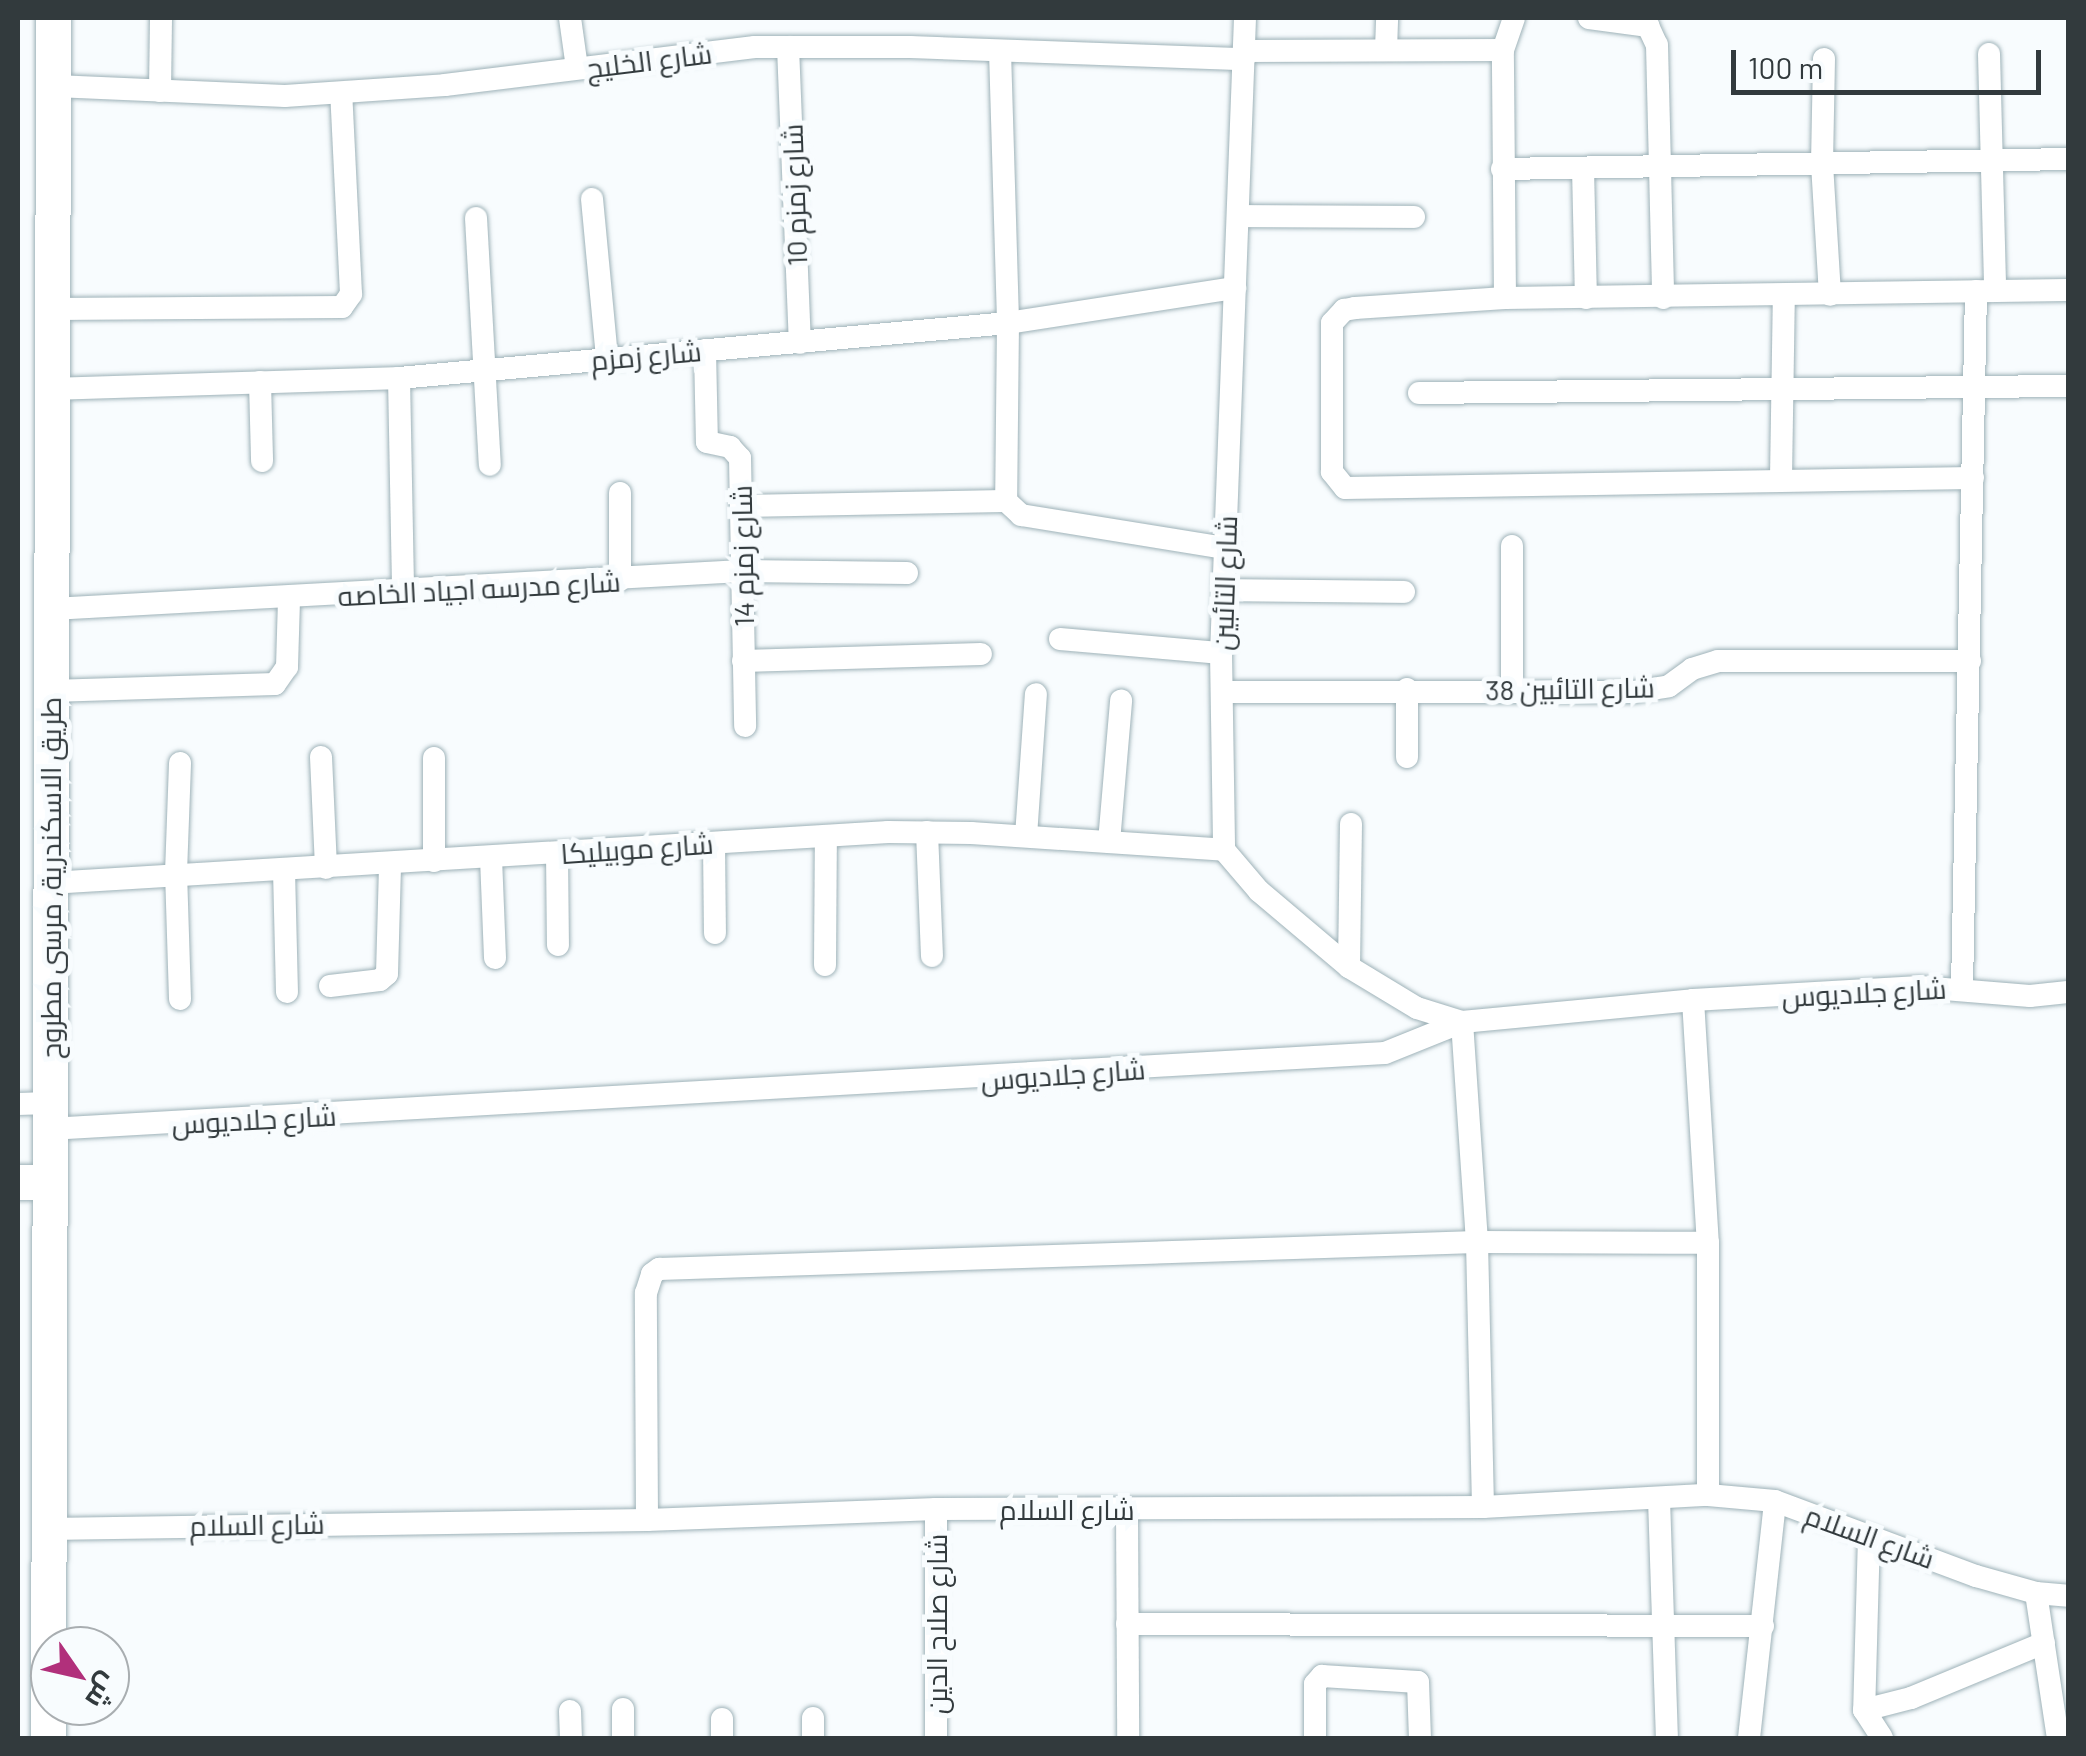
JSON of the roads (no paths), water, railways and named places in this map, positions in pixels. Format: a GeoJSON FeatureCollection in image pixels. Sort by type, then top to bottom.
{"type":"FeatureCollection","features":[{"type":"Feature","properties":{"kind":"main road","name":"طريق الاسكندرية, مرسى مطروح"},"geometry":{"type":"LineString","coordinates":[[48,1738],[48,1529],[33,1182],[50,883],[53,18]]}},
{"type":"Feature","properties":{"kind":"street"},"geometry":{"type":"LineString","coordinates":[[160,91],[161,18]]}},
{"type":"Feature","properties":{"kind":"street"},"geometry":{"type":"LineString","coordinates":[[570,18],[576,68]]}},
{"type":"Feature","properties":{"kind":"street","name":"شارع التائبين"},"geometry":{"type":"LineString","coordinates":[[1224,850],[1221,653],[1244,18]]}},
{"type":"Feature","properties":{"kind":"street"},"geometry":{"type":"LineString","coordinates":[[1386,50],[1388,18]]}},
{"type":"Feature","properties":{"kind":"street"},"geometry":{"type":"LineString","coordinates":[[1505,298],[1503,50],[1514,18]]}},
{"type":"Feature","properties":{"kind":"street"},"geometry":{"type":"LineString","coordinates":[[1589,18],[1627,20],[1653,32],[1663,298]]}},
{"type":"Feature","properties":{"kind":"street","name":"شارع الخليج"},"geometry":{"type":"LineString","coordinates":[[54,86],[285,96],[342,93],[788,47],[1244,55],[1503,50]]}},
{"type":"Feature","properties":{"kind":"street","name":"شارع زمزم 10"},"geometry":{"type":"LineString","coordinates":[[788,47],[800,343]]}},
{"type":"Feature","properties":{"kind":"street"},"geometry":{"type":"LineString","coordinates":[[1000,50],[1008,323],[1006,500]]}},
{"type":"Feature","properties":{"kind":"street"},"geometry":{"type":"LineString","coordinates":[[1962,988],[1974,386],[1985,291],[1991,160],[1990,54]]}},
{"type":"Feature","properties":{"kind":"street"},"geometry":{"type":"LineString","coordinates":[[1824,59],[1822,164],[1830,296]]}},
{"type":"Feature","properties":{"kind":"street"},"geometry":{"type":"LineString","coordinates":[[53,309],[342,307],[351,294],[342,93]]}},
{"type":"Feature","properties":{"kind":"street"},"geometry":{"type":"LineString","coordinates":[[1502,169],[2068,159]]}},
{"type":"Feature","properties":{"kind":"street"},"geometry":{"type":"LineString","coordinates":[[1583,168],[1586,298]]}},
{"type":"Feature","properties":{"kind":"street"},"geometry":{"type":"LineString","coordinates":[[592,200],[606,358]]}},
{"type":"Feature","properties":{"kind":"street"},"geometry":{"type":"LineString","coordinates":[[1238,216],[1414,217]]}},
{"type":"Feature","properties":{"kind":"street"},"geometry":{"type":"LineString","coordinates":[[476,218],[490,464]]}},
{"type":"Feature","properties":{"kind":"street","name":"شارع زمزم"},"geometry":{"type":"LineString","coordinates":[[53,389],[399,378],[1008,323],[1236,288]]}},
{"type":"Feature","properties":{"kind":"street"},"geometry":{"type":"LineString","coordinates":[[1973,478],[1781,478],[1359,491],[1338,483],[1332,472],[1330,334],[1336,316],[1355,308],[1505,298],[2068,290]]}},
{"type":"Feature","properties":{"kind":"street"},"geometry":{"type":"LineString","coordinates":[[1781,478],[1784,296]]}},
{"type":"Feature","properties":{"kind":"street","name":"شارع زمزم 14"},"geometry":{"type":"LineString","coordinates":[[705,350],[706,439],[712,446],[734,450],[740,458],[744,726]]}},
{"type":"Feature","properties":{"kind":"street"},"geometry":{"type":"LineString","coordinates":[[399,378],[403,593]]}},
{"type":"Feature","properties":{"kind":"street"},"geometry":{"type":"LineString","coordinates":[[260,382],[262,461]]}},
{"type":"Feature","properties":{"kind":"street"},"geometry":{"type":"LineString","coordinates":[[1418,393],[2068,386]]}},
{"type":"Feature","properties":{"kind":"street"},"geometry":{"type":"LineString","coordinates":[[620,493],[620,580]]}},
{"type":"Feature","properties":{"kind":"street"},"geometry":{"type":"LineString","coordinates":[[741,506],[1006,500],[1021,514],[1226,548]]}},
{"type":"Feature","properties":{"kind":"street"},"geometry":{"type":"LineString","coordinates":[[1512,546],[1512,689]]}},
{"type":"Feature","properties":{"kind":"street","name":"شارع مدرسه اجياد الخاصه"},"geometry":{"type":"LineString","coordinates":[[52,609],[403,593],[742,571],[908,572]]}},
{"type":"Feature","properties":{"kind":"street"},"geometry":{"type":"LineString","coordinates":[[1224,590],[1404,592]]}},
{"type":"Feature","properties":{"kind":"street"},"geometry":{"type":"LineString","coordinates":[[51,691],[275,684],[287,667],[289,598]]}},
{"type":"Feature","properties":{"kind":"street"},"geometry":{"type":"LineString","coordinates":[[1060,638],[1221,653]]}},
{"type":"Feature","properties":{"kind":"street"},"geometry":{"type":"LineString","coordinates":[[743,660],[981,654]]}},
{"type":"Feature","properties":{"kind":"street","name":"شارع التائبين 38"},"geometry":{"type":"LineString","coordinates":[[1222,692],[1654,691],[1692,668],[1718,661],[1970,661]]}},
{"type":"Feature","properties":{"kind":"street"},"geometry":{"type":"LineString","coordinates":[[1407,689],[1407,757]]}},
{"type":"Feature","properties":{"kind":"street"},"geometry":{"type":"LineString","coordinates":[[1026,836],[1036,694]]}},
{"type":"Feature","properties":{"kind":"street"},"geometry":{"type":"LineString","coordinates":[[1110,842],[1121,701]]}},
{"type":"Feature","properties":{"kind":"street"},"geometry":{"type":"LineString","coordinates":[[322,757],[326,868]]}},
{"type":"Feature","properties":{"kind":"street"},"geometry":{"type":"LineString","coordinates":[[434,758],[434,862]]}},
{"type":"Feature","properties":{"kind":"street"},"geometry":{"type":"LineString","coordinates":[[180,763],[176,872],[180,999]]}},
{"type":"Feature","properties":{"kind":"street"},"geometry":{"type":"LineString","coordinates":[[1348,967],[1351,824]]}},
{"type":"Feature","properties":{"kind":"street"},"geometry":{"type":"LineString","coordinates":[[927,832],[932,956]]}},
{"type":"Feature","properties":{"kind":"street","name":"شارع موبيليكا"},"geometry":{"type":"LineString","coordinates":[[50,883],[176,872],[326,868],[927,832],[1224,850]]}},
{"type":"Feature","properties":{"kind":"street"},"geometry":{"type":"LineString","coordinates":[[825,964],[826,836]]}},
{"type":"Feature","properties":{"kind":"street"},"geometry":{"type":"LineString","coordinates":[[714,843],[716,933]]}},
{"type":"Feature","properties":{"kind":"street"},"geometry":{"type":"LineString","coordinates":[[1224,850],[1259,892],[1348,967],[1417,1008],[1462,1022],[1477,1242],[1483,1507]]}},
{"type":"Feature","properties":{"kind":"street"},"geometry":{"type":"LineString","coordinates":[[557,853],[558,945]]}},
{"type":"Feature","properties":{"kind":"street"},"geometry":{"type":"LineString","coordinates":[[490,858],[495,958]]}},
{"type":"Feature","properties":{"kind":"street"},"geometry":{"type":"LineString","coordinates":[[330,986],[380,980],[387,974],[390,864]]}},
{"type":"Feature","properties":{"kind":"street"},"geometry":{"type":"LineString","coordinates":[[284,870],[286,992]]}},
{"type":"Feature","properties":{"kind":"street","name":"شارع جلاديوس"},"geometry":{"type":"LineString","coordinates":[[39,1112],[1385,1053],[1462,1022],[1693,1000],[1962,988],[2030,996],[2068,992]]}},
{"type":"Feature","properties":{"kind":"street"},"geometry":{"type":"LineString","coordinates":[[1693,1000],[1708,1243],[1708,1495]]}},
{"type":"Feature","properties":{"kind":"street"},"geometry":{"type":"LineString","coordinates":[[646,1520],[646,1293],[652,1274],[659,1269],[1477,1242],[1708,1243]]}},
{"type":"Feature","properties":{"kind":"street","name":"شارع السلام"},"geometry":{"type":"LineString","coordinates":[[48,1529],[646,1520],[936,1510],[1483,1507],[1708,1495],[1775,1501],[2036,1593],[2068,1596]]}},
{"type":"Feature","properties":{"kind":"street"},"geometry":{"type":"LineString","coordinates":[[1659,1499],[1668,1738]]}},
{"type":"Feature","properties":{"kind":"street"},"geometry":{"type":"LineString","coordinates":[[1749,1738],[1775,1501]]}},
{"type":"Feature","properties":{"kind":"street"},"geometry":{"type":"LineString","coordinates":[[1127,1509],[1128,1738]]}},
{"type":"Feature","properties":{"kind":"street","name":"شارع صلاح الدين"},"geometry":{"type":"LineString","coordinates":[[936,1510],[936,1738]]}},
{"type":"Feature","properties":{"kind":"street"},"geometry":{"type":"LineString","coordinates":[[1869,1536],[1864,1710],[1882,1738]]}},
{"type":"Feature","properties":{"kind":"street"},"geometry":{"type":"LineString","coordinates":[[2036,1593],[2058,1738]]}},
{"type":"Feature","properties":{"kind":"street"},"geometry":{"type":"LineString","coordinates":[[1127,1624],[1763,1626]]}},
{"type":"Feature","properties":{"kind":"street"},"geometry":{"type":"LineString","coordinates":[[1864,1710],[1911,1698],[2044,1643]]}},
{"type":"Feature","properties":{"kind":"street"},"geometry":{"type":"LineString","coordinates":[[1315,1738],[1314,1684],[1322,1676],[1418,1682],[1420,1738]]}},
{"type":"Feature","properties":{"kind":"street"},"geometry":{"type":"LineString","coordinates":[[622,1709],[624,1738]]}},
{"type":"Feature","properties":{"kind":"street"},"geometry":{"type":"LineString","coordinates":[[570,1711],[572,1738]]}}]}
